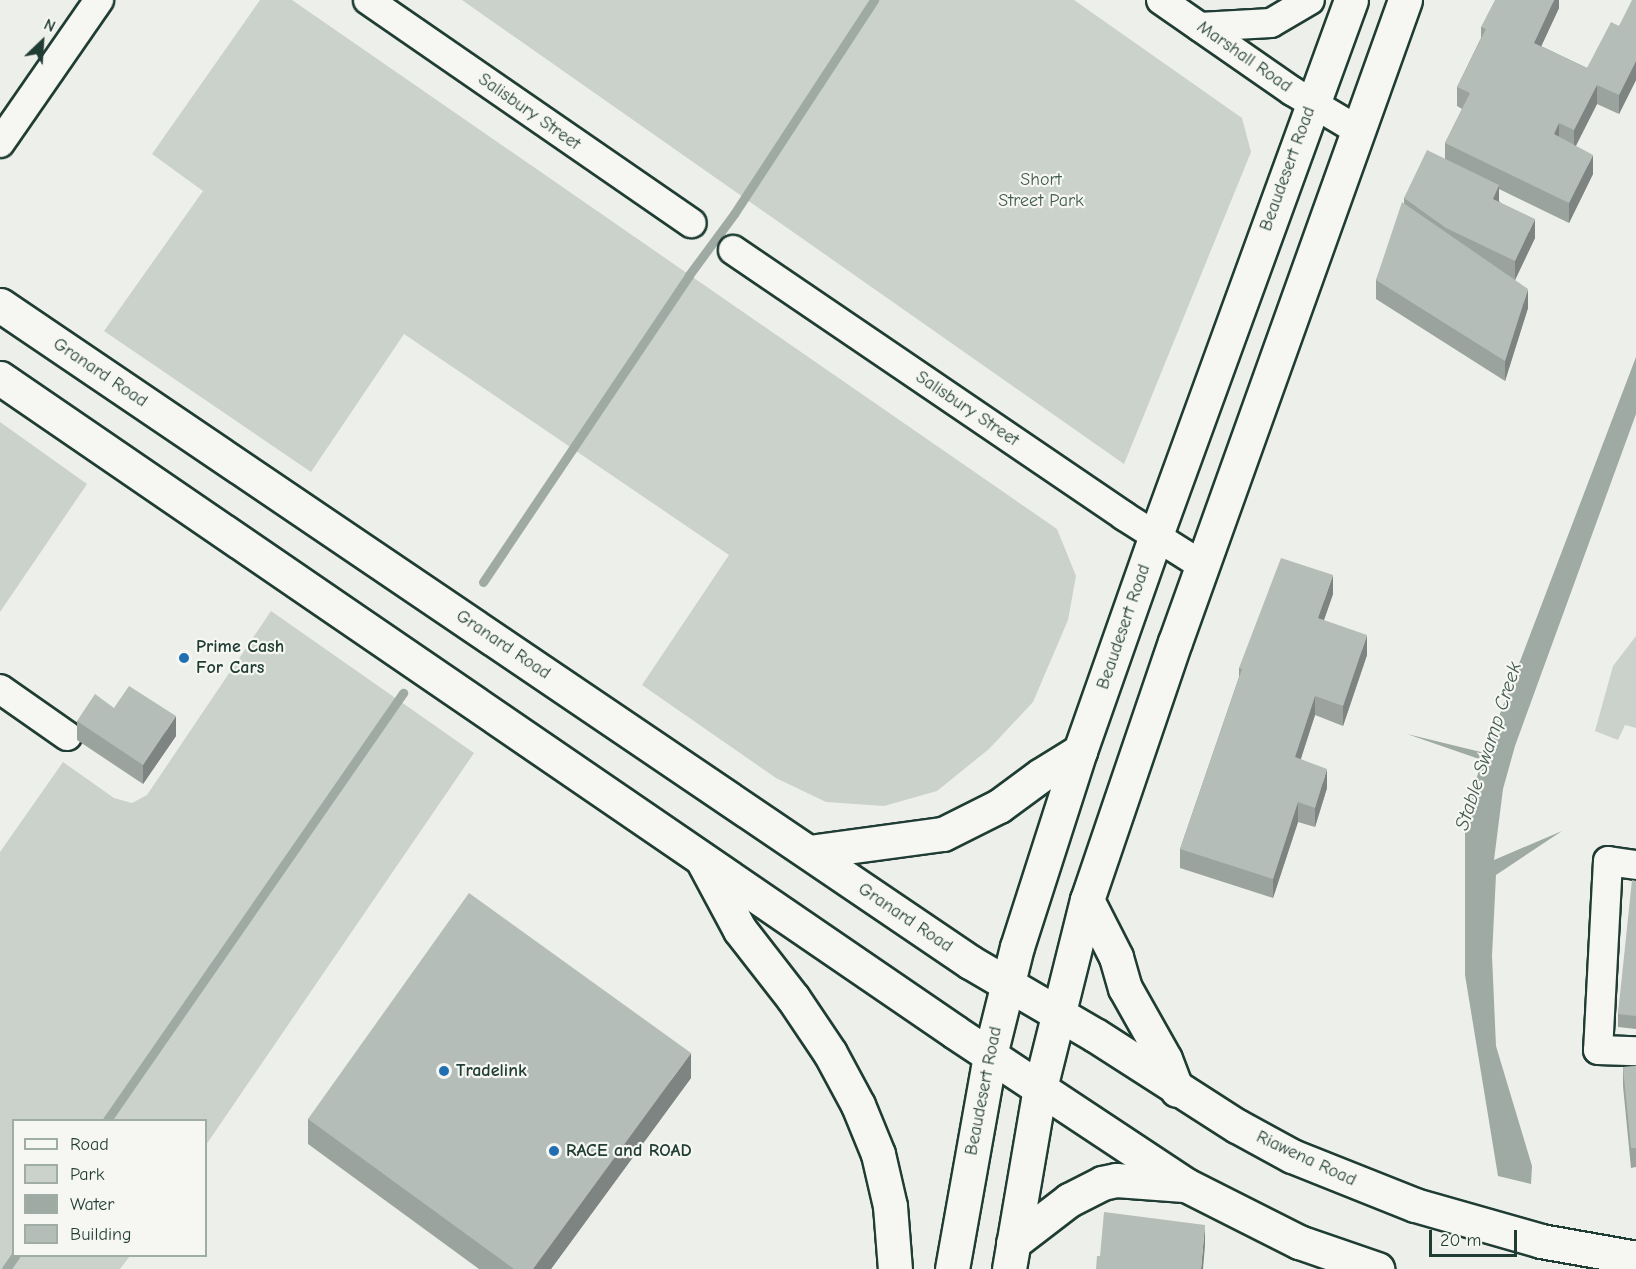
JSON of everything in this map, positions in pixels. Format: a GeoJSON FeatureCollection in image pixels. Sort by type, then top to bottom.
{"type":"FeatureCollection","features":[{"type":"Feature","properties":{"kind":"highway","name":"Beaudesert Road"},"geometry":{"type":"LineString","coordinates":[[952,1269],[990,1055],[1007,984],[1080,751],[1351,0]]}},
{"type":"Feature","properties":{"kind":"highway"},"geometry":{"type":"LineString","coordinates":[[1011,1256],[1040,1088],[1087,900],[1203,566],[1405,0]]}},
{"type":"Feature","properties":{"kind":"highway","name":"Granard Road"},"geometry":{"type":"LineString","coordinates":[[0,305],[1007,984]]}},
{"type":"Feature","properties":{"kind":"highway"},"geometry":{"type":"LineString","coordinates":[[0,378],[990,1055],[1186,1185],[1299,1242],[1377,1269]]}},
{"type":"Feature","properties":{"kind":"highway"},"geometry":{"type":"LineString","coordinates":[[809,852],[943,834],[999,806],[1041,775],[1080,751]]}},
{"type":"Feature","properties":{"kind":"highway"},"geometry":{"type":"LineString","coordinates":[[702,859],[740,930],[793,998],[830,1053],[858,1105],[881,1164],[890,1206],[895,1269]]}},
{"type":"Feature","properties":{"kind":"highway"},"geometry":{"type":"LineString","coordinates":[[1087,900],[1116,957],[1133,1004],[1165,1059],[1177,1090]]}},
{"type":"Feature","properties":{"kind":"highway","name":"Riawena Road"},"geometry":{"type":"LineString","coordinates":[[1007,984],[1095,1035],[1177,1090],[1292,1156],[1415,1205],[1541,1241],[1636,1258]]}},
{"type":"Feature","properties":{"kind":"highway"},"geometry":{"type":"LineString","coordinates":[[1011,1256],[1069,1200],[1102,1183],[1116,1180],[1186,1185]]}},
{"type":"Feature","properties":{"kind":"street"},"geometry":{"type":"LineString","coordinates":[[0,143],[99,0]]}},
{"type":"Feature","properties":{"kind":"street","name":"Salisbury Street"},"geometry":{"type":"LineString","coordinates":[[368,0],[691,223]]}},
{"type":"Feature","properties":{"kind":"street","name":"Marshall Road"},"geometry":{"type":"LineString","coordinates":[[1161,0],[1312,103],[1359,131]]}},
{"type":"Feature","properties":{"kind":"street"},"geometry":{"type":"LineString","coordinates":[[1200,27],[1271,23],[1310,0]]}},
{"type":"Feature","properties":{"kind":"street","name":"Salisbury Street"},"geometry":{"type":"LineString","coordinates":[[733,250],[1203,566]]}},
{"type":"Feature","properties":{"kind":"street"},"geometry":{"type":"LineString","coordinates":[[0,689],[67,736]]}},
{"type":"Feature","properties":{"kind":"street"},"geometry":{"type":"LineString","coordinates":[[1636,865],[1608,861],[1598,1050],[1636,1051]]}},
{"type":"Feature","properties":{"kind":"green space"},"geometry":{"type":"Polygon","coordinates":[[[260,0],[292,0],[1057,529],[1076,576],[1068,620],[1033,702],[989,749],[937,791],[884,806],[826,802],[776,778],[642,685],[729,555],[404,334],[311,472],[104,331],[203,191],[152,154],[260,0]]]}},
{"type":"Feature","properties":{"kind":"green space","name":"Short Street Park"},"geometry":{"type":"Polygon","coordinates":[[[462,0],[1074,0],[1242,118],[1251,152],[1124,464],[462,0]]]}},
{"type":"Feature","properties":{"kind":"green space"},"geometry":{"type":"Polygon","coordinates":[[[0,422],[87,484],[0,612],[0,422]]]}},
{"type":"Feature","properties":{"kind":"green space"},"geometry":{"type":"Polygon","coordinates":[[[271,611],[474,753],[207,1144],[207,1119],[12,1119],[12,1257],[129,1257],[120,1269],[0,1269],[0,852],[63,762],[114,798],[132,803],[147,795],[271,611]]]}},
{"type":"Feature","properties":{"kind":"green space"},"geometry":{"type":"Polygon","coordinates":[[[1636,636],[1636,728],[1625,725],[1618,740],[1595,731],[1613,666],[1636,636]]]}},
{"type":"Feature","properties":{"kind":"water","name":"Stable Swamp Creek"},"geometry":{"type":"Polygon","coordinates":[[[1636,357],[1636,414],[1515,746],[1503,789],[1494,860],[1562,831],[1496,875],[1492,956],[1496,1046],[1532,1166],[1531,1184],[1498,1176],[1465,975],[1465,817],[1482,760],[1407,734],[1485,753],[1636,357]]]}},
{"type":"Feature","properties":{"kind":"building"},"geometry":{"type":"Polygon","coordinates":[[[1495,0],[1554,0],[1534,43],[1587,68],[1611,22],[1619,26],[1632,0],[1636,0],[1636,61],[1619,95],[1597,85],[1574,130],[1559,123],[1554,134],[1593,155],[1569,203],[1445,143],[1470,93],[1457,87],[1486,29],[1481,27],[1495,0]]]}},
{"type":"Feature","properties":{"kind":"building"},"geometry":{"type":"Polygon","coordinates":[[[1427,150],[1499,185],[1493,199],[1535,219],[1515,261],[1446,228],[1404,198],[1427,150]]]}},
{"type":"Feature","properties":{"kind":"building"},"geometry":{"type":"Polygon","coordinates":[[[1402,202],[1528,289],[1505,361],[1376,280],[1402,202]]]}},
{"type":"Feature","properties":{"kind":"building"},"geometry":{"type":"Polygon","coordinates":[[[1281,558],[1333,575],[1318,618],[1367,635],[1343,706],[1315,696],[1295,757],[1327,769],[1315,808],[1298,802],[1273,879],[1180,849],[1242,669],[1239,668],[1281,558]]]}},
{"type":"Feature","properties":{"kind":"building"},"geometry":{"type":"Polygon","coordinates":[[[129,686],[176,716],[143,765],[77,721],[95,694],[114,708],[129,686]]]}},
{"type":"Feature","properties":{"kind":"building"},"geometry":{"type":"Polygon","coordinates":[[[1632,880],[1636,881],[1636,1016],[1618,1014],[1632,880]]]}},
{"type":"Feature","properties":{"kind":"building"},"geometry":{"type":"Polygon","coordinates":[[[469,893],[691,1053],[533,1269],[514,1269],[308,1119],[469,893]]]}},
{"type":"Feature","properties":{"kind":"building"},"geometry":{"type":"Polygon","coordinates":[[[1636,1066],[1636,1148],[1631,1148],[1623,1067],[1636,1066]]]}},
{"type":"Feature","properties":{"kind":"building"},"geometry":{"type":"Polygon","coordinates":[[[1104,1212],[1205,1225],[1201,1269],[1096,1269],[1097,1256],[1100,1256],[1104,1212]]]}},
{"type":"Feature","properties":{"kind":"waterway"},"geometry":{"type":"LineString","coordinates":[[483,582],[689,275],[734,214],[874,0]]}},
{"type":"Feature","properties":{"kind":"waterway"},"geometry":{"type":"LineString","coordinates":[[108,1119],[403,693]]}},
{"type":"Feature","properties":{"kind":"waterway"},"geometry":{"type":"LineString","coordinates":[[6,1269],[14,1257]]}},
{"type":"Feature","properties":{"kind":"place","name":"Prime Cash For Cars"},"geometry":{"type":"Point","coordinates":[184,658]}},
{"type":"Feature","properties":{"kind":"place","name":"Tradelink"},"geometry":{"type":"Point","coordinates":[444,1071]}},
{"type":"Feature","properties":{"kind":"place","name":"RACE and ROAD"},"geometry":{"type":"Point","coordinates":[554,1151]}}]}
